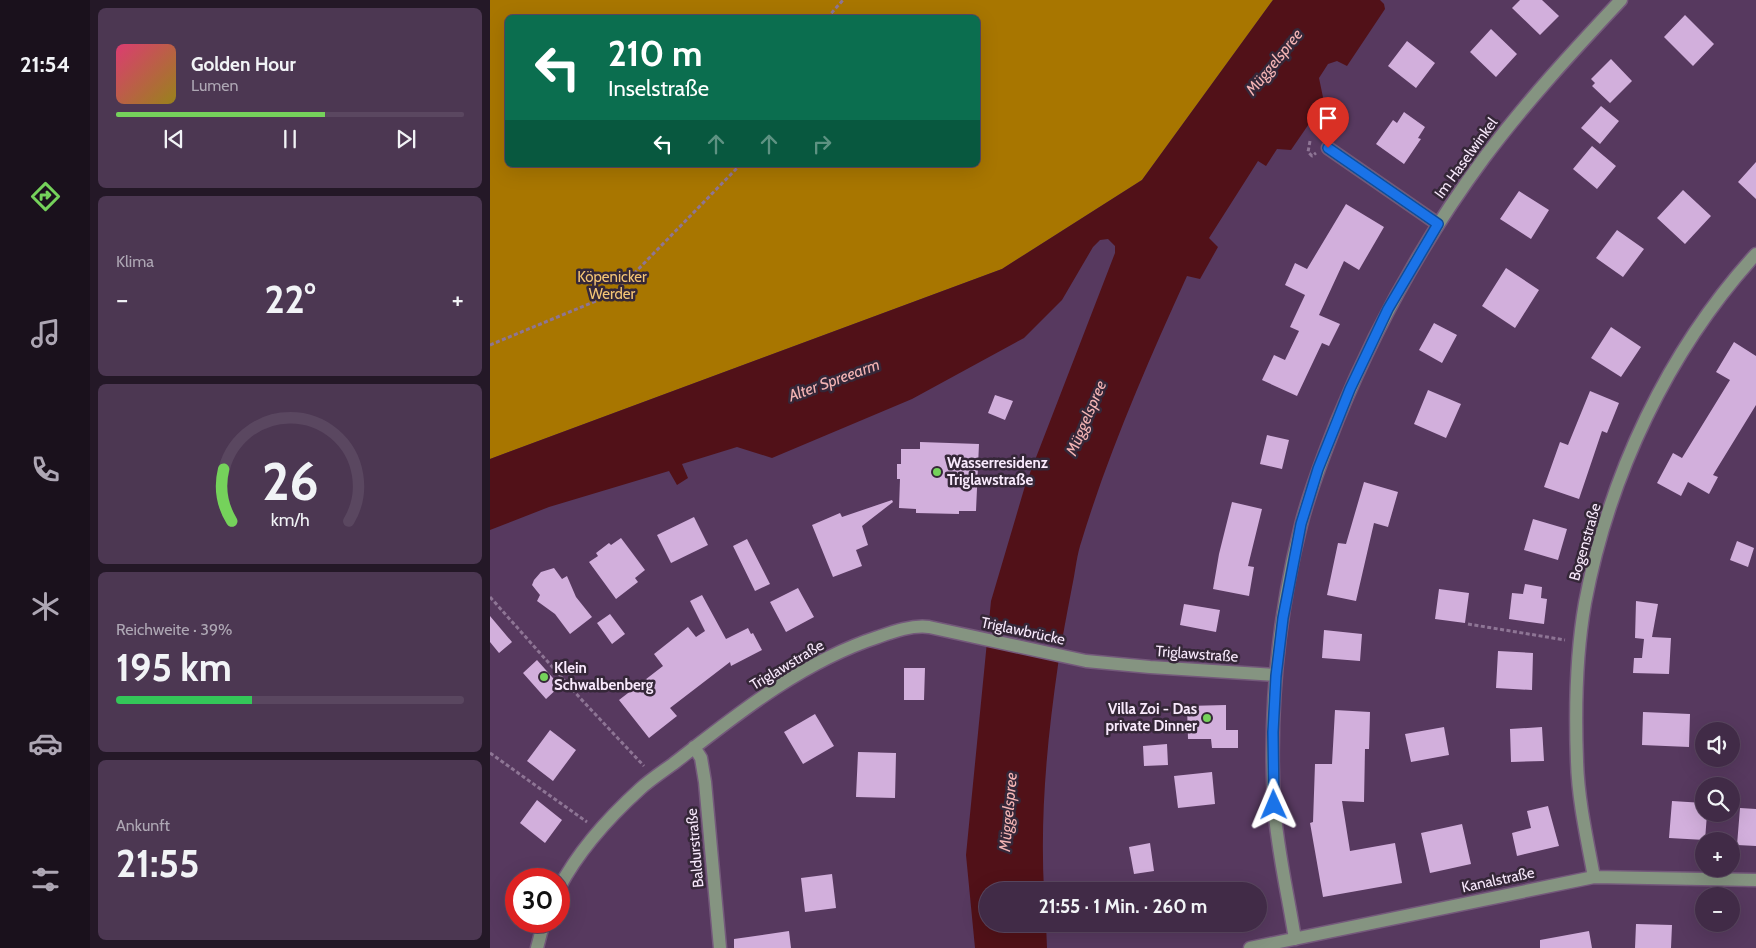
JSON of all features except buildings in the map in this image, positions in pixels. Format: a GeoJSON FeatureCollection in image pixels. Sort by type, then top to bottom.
{"type":"FeatureCollection","features":[{"type":"Feature","properties":{"kind":"street","name":"Im Haselwinkel"},"geometry":{"type":"LineString","coordinates":[[1295,939],[1274,805],[1273,732],[1276,676],[1282,626],[1301,524],[1318,469],[1350,389],[1388,309],[1438,224],[1485,157],[1537,92],[1621,0]]}},
{"type":"Feature","properties":{"kind":"street"},"geometry":{"type":"LineString","coordinates":[[1328,148],[1438,224]]}},
{"type":"Feature","properties":{"kind":"street","name":"Bogenstraße"},"geometry":{"type":"LineString","coordinates":[[1594,877],[1582,812],[1577,762],[1578,665],[1585,605],[1596,555],[1632,450],[1675,363],[1698,326],[1735,277],[1756,254]]}},
{"type":"Feature","properties":{"kind":"street","name":"Triglawstraße"},"geometry":{"type":"LineString","coordinates":[[570,870],[598,831],[642,787],[722,724],[787,682],[846,649],[893,632],[919,626],[954,632]]}},
{"type":"Feature","properties":{"kind":"street","name":"Triglawbrücke"},"geometry":{"type":"LineString","coordinates":[[954,632],[1086,661]]}},
{"type":"Feature","properties":{"kind":"street","name":"Triglawstraße"},"geometry":{"type":"LineString","coordinates":[[1086,661],[1276,676]]}},
{"type":"Feature","properties":{"kind":"street","name":"Baldurstraße"},"geometry":{"type":"LineString","coordinates":[[694,747],[701,758],[705,782],[720,948]]}},
{"type":"Feature","properties":{"kind":"street","name":"Kanalstraße"},"geometry":{"type":"LineString","coordinates":[[1250,948],[1594,877],[1756,880]]}},
{"type":"Feature","properties":{"kind":"street"},"geometry":{"type":"LineString","coordinates":[[537,948],[541,933]]}},
{"type":"Feature","properties":{"kind":"path"},"geometry":{"type":"LineString","coordinates":[[830,15],[843,0]]}},
{"type":"Feature","properties":{"kind":"path"},"geometry":{"type":"LineString","coordinates":[[490,345],[616,293],[738,167]]}},
{"type":"Feature","properties":{"kind":"path"},"geometry":{"type":"LineString","coordinates":[[490,597],[538,652],[656,777]]}},
{"type":"Feature","properties":{"kind":"path"},"geometry":{"type":"LineString","coordinates":[[1468,624],[1581,642]]}},
{"type":"Feature","properties":{"kind":"path"},"geometry":{"type":"LineString","coordinates":[[534,656],[538,652]]}},
{"type":"Feature","properties":{"kind":"path"},"geometry":{"type":"LineString","coordinates":[[490,753],[598,831]]}},
{"type":"Feature","properties":{"kind":"green space","name":"Köpenicker Werder"},"geometry":{"type":"Polygon","coordinates":[[[490,0],[1273,0],[1142,180],[1002,269],[490,459],[490,0]]]}},
{"type":"Feature","properties":{"kind":"water"},"geometry":{"type":"Polygon","coordinates":[[[1273,0],[1380,0],[1384,4],[1385,9],[1347,66],[1337,61],[1328,64],[1319,78],[1324,102],[1291,150],[1277,149],[1266,166],[1258,161],[1209,238],[1218,247],[1200,279],[1187,276],[1157,342],[1103,477],[1077,556],[1058,665],[1048,750],[1043,834],[1044,882],[979,882],[979,932],[1046,932],[1047,948],[975,948],[966,855],[991,601],[1025,486],[1115,253],[1115,246],[1108,239],[1100,240],[1093,247],[1062,300],[1024,338],[912,399],[772,458],[737,447],[682,464],[688,478],[677,485],[669,471],[549,507],[490,530],[490,459],[1002,269],[1142,180],[1273,0]]]}},
{"type":"Feature","properties":{"kind":"pier"},"geometry":{"type":"Polygon","coordinates":[[[986,629],[1064,646],[1061,661],[985,644],[986,629]]]}},
{"type":"Feature","properties":{"kind":"place","name":"Wasserresidenz Triglawstraße"},"geometry":{"type":"Point","coordinates":[937,472]}},
{"type":"Feature","properties":{"kind":"place","name":"Klein Schwalbenberg"},"geometry":{"type":"Point","coordinates":[544,677]}},
{"type":"Feature","properties":{"kind":"place","name":"Villa Zoi - Das private Dinner"},"geometry":{"type":"Point","coordinates":[1207,718]}},
{"type":"Feature","properties":{"kind":"route"},"geometry":{"type":"LineString","coordinates":[[1274,805],[1273,732],[1276,676],[1280,635],[1301,524],[1318,469],[1350,389],[1388,309],[1438,224],[1328,148]]}},
{"type":"Feature","properties":{"kind":"water label","name":"Müggelspree"},"geometry":{"type":"Point","coordinates":[1274,62]}},
{"type":"Feature","properties":{"kind":"water label","name":"Alter Spreearm"},"geometry":{"type":"Point","coordinates":[834,380]}},
{"type":"Feature","properties":{"kind":"water label","name":"Müggelspree"},"geometry":{"type":"Point","coordinates":[1086,418]}},
{"type":"Feature","properties":{"kind":"water label","name":"Müggelspree"},"geometry":{"type":"Point","coordinates":[1008,812]}}]}
